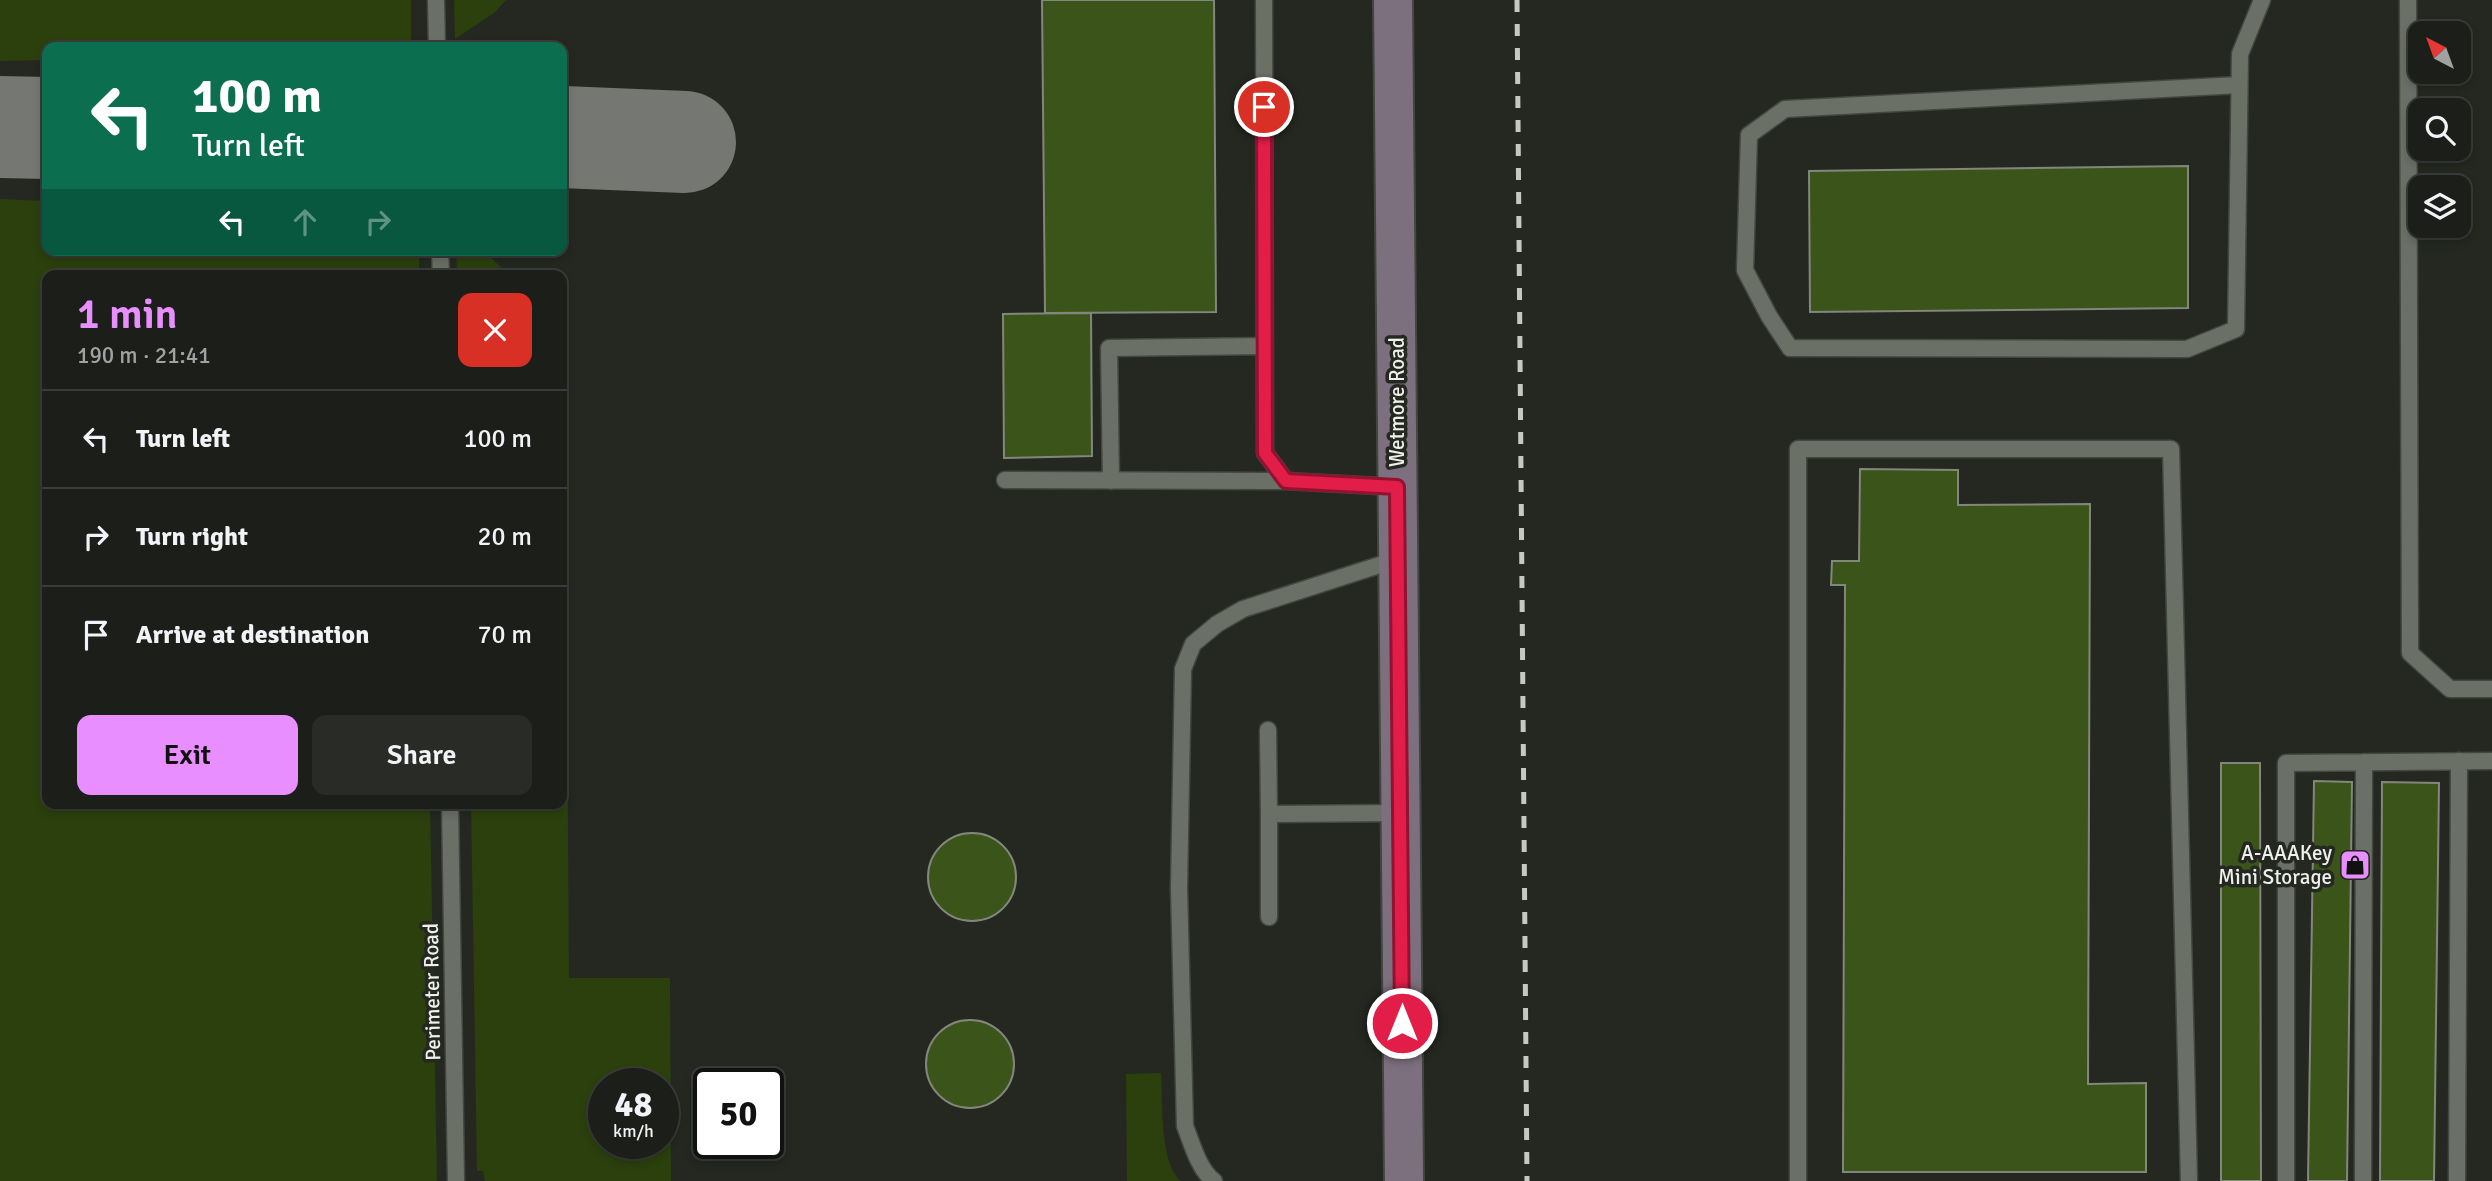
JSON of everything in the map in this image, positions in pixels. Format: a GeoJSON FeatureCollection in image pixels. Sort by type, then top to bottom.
{"type":"FeatureCollection","features":[{"type":"Feature","properties":{"kind":"main road","name":"Wetmore Road"},"geometry":{"type":"LineString","coordinates":[[1393,0],[1404,1181]]}},
{"type":"Feature","properties":{"kind":"lane"},"geometry":{"type":"LineString","coordinates":[[436,0],[437,42]]}},
{"type":"Feature","properties":{"kind":"lane"},"geometry":{"type":"LineString","coordinates":[[1264,0],[1265,453],[1286,481]]}},
{"type":"Feature","properties":{"kind":"lane"},"geometry":{"type":"LineString","coordinates":[[2239,85],[1785,109],[1749,135],[1745,270],[1769,316],[1790,348],[2187,349],[2236,329],[2240,54],[2262,0]]}},
{"type":"Feature","properties":{"kind":"lane"},"geometry":{"type":"LineString","coordinates":[[2408,0],[2410,653],[2450,689],[2492,690]]}},
{"type":"Feature","properties":{"kind":"lane"},"geometry":{"type":"LineString","coordinates":[[1111,481],[1109,348],[1265,346]]}},
{"type":"Feature","properties":{"kind":"lane"},"geometry":{"type":"LineString","coordinates":[[1798,1181],[1798,449],[2171,449],[2189,1181]]}},
{"type":"Feature","properties":{"kind":"lane"},"geometry":{"type":"LineString","coordinates":[[1005,480],[1286,481],[1397,487]]}},
{"type":"Feature","properties":{"kind":"lane"},"geometry":{"type":"LineString","coordinates":[[1214,1181],[1197,1156],[1185,1126],[1179,888],[1183,669],[1194,644],[1217,624],[1243,609],[1398,559]]}},
{"type":"Feature","properties":{"kind":"lane"},"geometry":{"type":"LineString","coordinates":[[1268,730],[1269,917]]}},
{"type":"Feature","properties":{"kind":"lane"},"geometry":{"type":"LineString","coordinates":[[2457,1181],[2459,761]]}},
{"type":"Feature","properties":{"kind":"lane"},"geometry":{"type":"LineString","coordinates":[[2286,1181],[2286,763],[2492,761]]}},
{"type":"Feature","properties":{"kind":"lane"},"geometry":{"type":"LineString","coordinates":[[2363,1181],[2364,762]]}},
{"type":"Feature","properties":{"kind":"lane","name":"Perimeter Road"},"geometry":{"type":"LineString","coordinates":[[450,809],[456,1181]]}},
{"type":"Feature","properties":{"kind":"lane"},"geometry":{"type":"LineString","coordinates":[[1269,814],[1400,813]]}},
{"type":"Feature","properties":{"kind":"green space"},"geometry":{"type":"Polygon","coordinates":[[[0,0],[411,0],[411,42],[42,42],[42,60],[0,61],[0,0]]]}},
{"type":"Feature","properties":{"kind":"green space"},"geometry":{"type":"Polygon","coordinates":[[[454,0],[506,0],[494,13],[455,39],[454,0]]]}},
{"type":"Feature","properties":{"kind":"green space"},"geometry":{"type":"Polygon","coordinates":[[[0,199],[42,201],[42,256],[419,256],[419,270],[42,270],[42,809],[430,809],[437,1181],[0,1181],[0,199]]]}},
{"type":"Feature","properties":{"kind":"green space"},"geometry":{"type":"Polygon","coordinates":[[[456,256],[489,256],[504,270],[457,270],[456,256]]]}},
{"type":"Feature","properties":{"kind":"green space"},"geometry":{"type":"Polygon","coordinates":[[[567,686],[569,978],[670,978],[670,1068],[588,1068],[588,1159],[671,1159],[671,1181],[485,1181],[483,1171],[477,1171],[471,809],[567,809],[567,686]]]}},
{"type":"Feature","properties":{"kind":"green space"},"geometry":{"type":"Polygon","coordinates":[[[1161,1073],[1165,1145],[1173,1171],[1180,1181],[1127,1181],[1126,1074],[1161,1073]]]}},
{"type":"Feature","properties":{"kind":"building"},"geometry":{"type":"Polygon","coordinates":[[[1042,0],[1214,0],[1216,312],[1045,313],[1042,0]]]}},
{"type":"Feature","properties":{"kind":"building"},"geometry":{"type":"Polygon","coordinates":[[[2188,166],[2188,308],[1810,312],[1809,171],[2188,166]]]}},
{"type":"Feature","properties":{"kind":"building"},"geometry":{"type":"Polygon","coordinates":[[[1091,313],[1092,456],[1004,458],[1003,314],[1091,313]]]}},
{"type":"Feature","properties":{"kind":"building"},"geometry":{"type":"Polygon","coordinates":[[[1860,469],[1958,470],[1958,505],[2090,504],[2088,1084],[2146,1083],[2146,1172],[1843,1172],[1845,585],[1831,585],[1832,561],[1859,561],[1860,469]]]}},
{"type":"Feature","properties":{"kind":"building"},"geometry":{"type":"Polygon","coordinates":[[[2221,763],[2260,763],[2261,1181],[2221,1181],[2221,763]]]}},
{"type":"Feature","properties":{"kind":"building"},"geometry":{"type":"Polygon","coordinates":[[[2314,781],[2352,782],[2347,1181],[2308,1181],[2314,781]]]}},
{"type":"Feature","properties":{"kind":"building"},"geometry":{"type":"Polygon","coordinates":[[[2382,782],[2439,783],[2434,1181],[2380,1181],[2382,782]]]}},
{"type":"Feature","properties":{"kind":"building"},"geometry":{"type":"Polygon","coordinates":[[[972,833],[989,837],[1003,846],[1012,860],[1016,877],[1012,894],[1003,908],[989,917],[972,921],[955,917],[941,908],[932,894],[928,877],[932,860],[941,846],[955,837],[972,833]]]}},
{"type":"Feature","properties":{"kind":"building"},"geometry":{"type":"Polygon","coordinates":[[[970,1020],[987,1024],[1001,1033],[1010,1047],[1014,1064],[1010,1081],[1001,1095],[987,1104],[970,1108],[953,1104],[939,1095],[930,1081],[926,1064],[930,1047],[939,1033],[953,1024],[970,1020]]]}},
{"type":"Feature","properties":{"kind":"taxiway"},"geometry":{"type":"LineString","coordinates":[[0,127],[42,128]]}},
{"type":"Feature","properties":{"kind":"taxiway"},"geometry":{"type":"LineString","coordinates":[[567,137],[685,142]]}},
{"type":"Feature","properties":{"kind":"railway"},"geometry":{"type":"LineString","coordinates":[[1517,0],[1527,1181]]}},
{"type":"Feature","properties":{"kind":"place","name":"A-AAAKey Mini Storage"},"geometry":{"type":"Point","coordinates":[2355,865]}},
{"type":"Feature","properties":{"kind":"route"},"geometry":{"type":"LineString","coordinates":[[1264,107],[1265,453],[1286,481],[1397,487],[1402,1023]]}}]}
